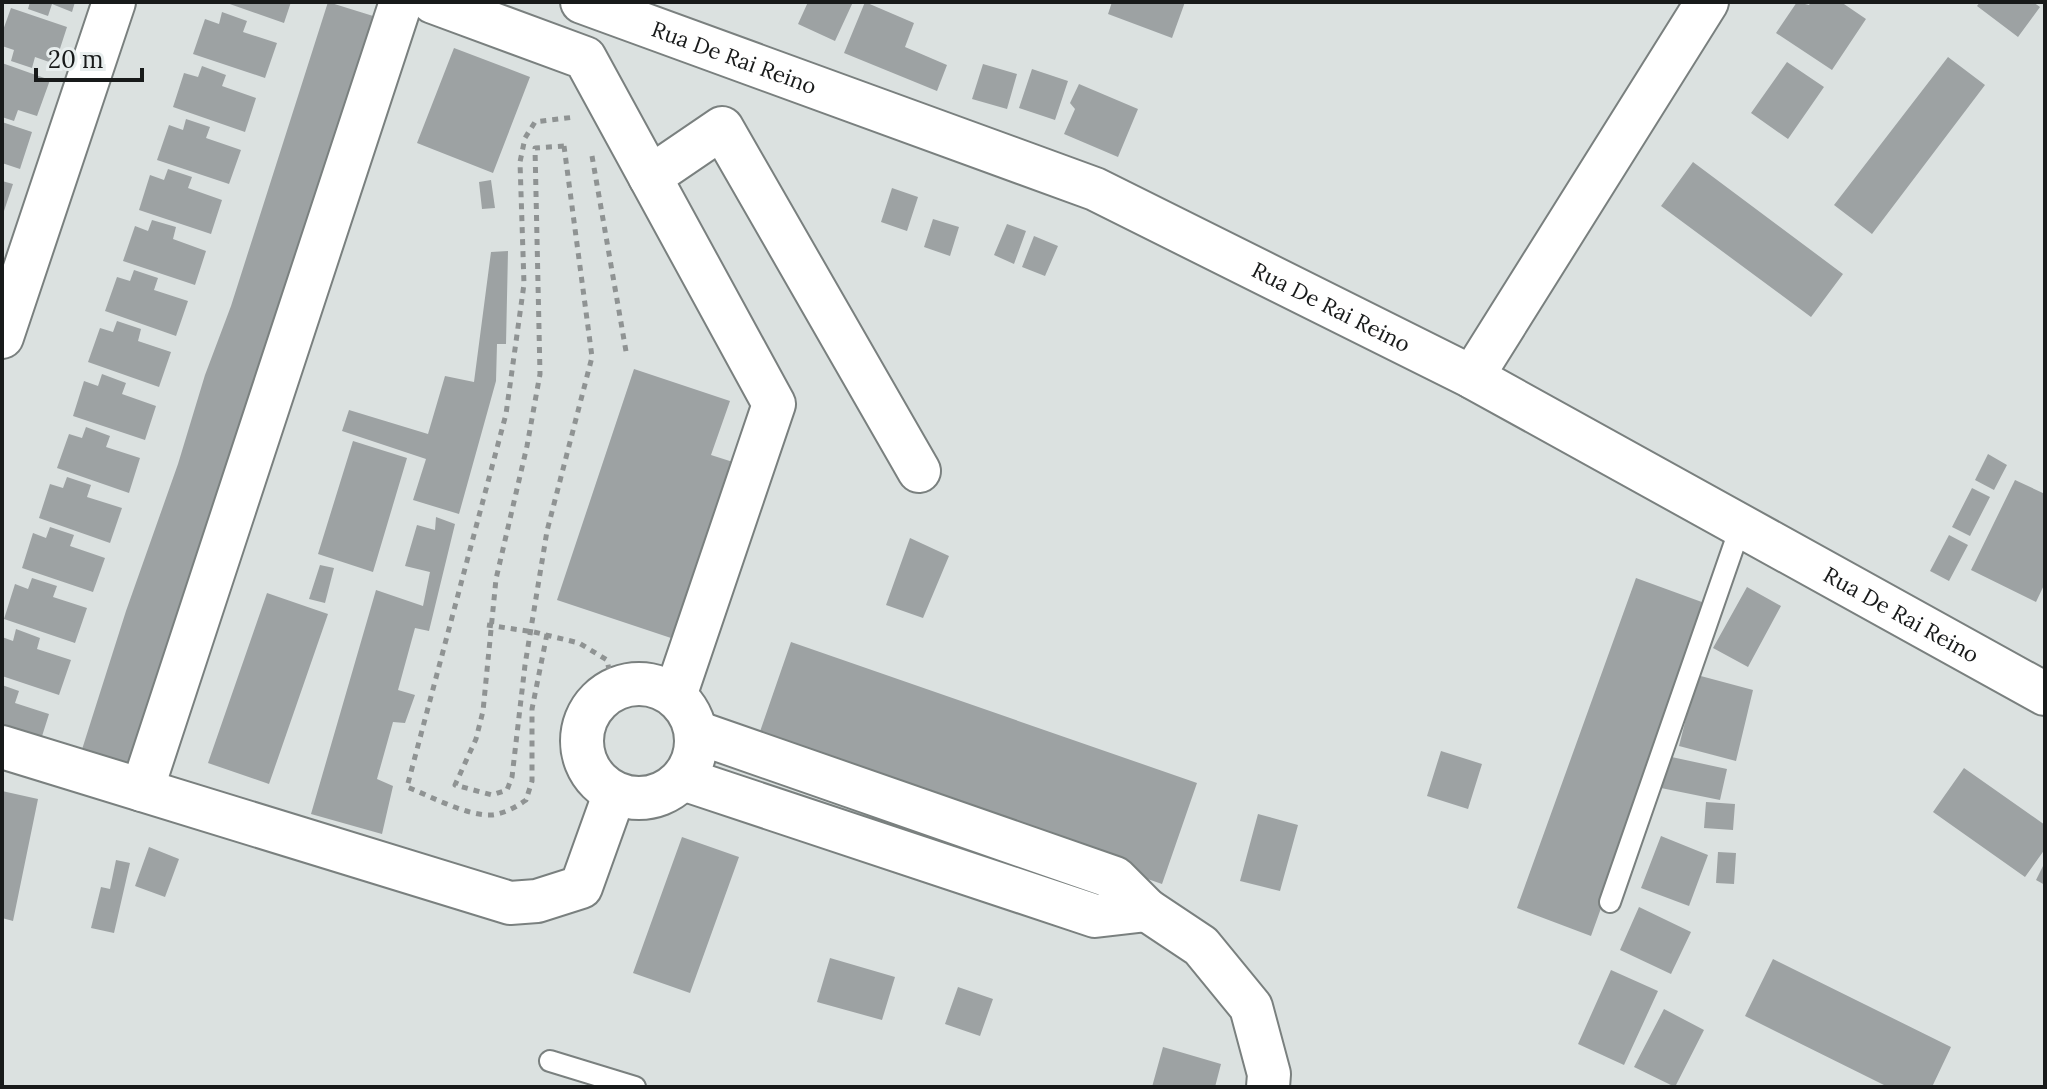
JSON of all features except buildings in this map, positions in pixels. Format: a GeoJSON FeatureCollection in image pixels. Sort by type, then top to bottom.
{"type":"FeatureCollection","features":[{"type":"Feature","properties":{"kind":"street"},"geometry":{"type":"LineString","coordinates":[[2,337],[114,2]]}},
{"type":"Feature","properties":{"kind":"street"},"geometry":{"type":"LineString","coordinates":[[142,790],[401,2]]}},
{"type":"Feature","properties":{"kind":"street"},"geometry":{"type":"LineString","coordinates":[[433,2],[585,58],[774,404],[675,696]]}},
{"type":"Feature","properties":{"kind":"street","name":"Rua De Rai Reino"},"geometry":{"type":"LineString","coordinates":[[582,2],[1095,189],[1472,377],[2045,694]]}},
{"type":"Feature","properties":{"kind":"street"},"geometry":{"type":"LineString","coordinates":[[1472,377],[1707,2]]}},
{"type":"Feature","properties":{"kind":"street"},"geometry":{"type":"LineString","coordinates":[[650,177],[722,128],[919,471]]}},
{"type":"Feature","properties":{"kind":"street"},"geometry":{"type":"LineString","coordinates":[[645,683],[675,696],[688,712],[696,732],[694,757],[683,779],[651,798],[614,795],[590,773],[580,742],[589,711],[613,689],[645,683]]}},
{"type":"Feature","properties":{"kind":"street"},"geometry":{"type":"LineString","coordinates":[[696,732],[1115,878],[1147,910],[1201,946],[1251,1007],[1269,1074],[1268,1087]]}},
{"type":"Feature","properties":{"kind":"street"},"geometry":{"type":"LineString","coordinates":[[2,747],[510,903],[537,901],[581,887],[614,795]]}},
{"type":"Feature","properties":{"kind":"street"},"geometry":{"type":"LineString","coordinates":[[683,779],[1095,916],[1147,910]]}},
{"type":"Feature","properties":{"kind":"lane"},"geometry":{"type":"LineString","coordinates":[[1610,902],[1741,525]]}},
{"type":"Feature","properties":{"kind":"lane"},"geometry":{"type":"LineString","coordinates":[[550,1061],[635,1087]]}},
{"type":"Feature","properties":{"kind":"path"},"geometry":{"type":"LineString","coordinates":[[547,634],[532,709],[532,781],[526,800],[512,809],[491,815],[463,809],[407,787],[506,414],[524,284],[520,162],[525,138],[535,122],[615,113]]}},
{"type":"Feature","properties":{"kind":"path"},"geometry":{"type":"LineString","coordinates":[[564,146],[592,357],[547,531],[525,665],[512,777],[507,790],[492,795],[455,785],[476,739],[483,711],[496,579],[540,374],[535,148],[564,146]]}},
{"type":"Feature","properties":{"kind":"path"},"geometry":{"type":"LineString","coordinates":[[591,146],[627,357]]}},
{"type":"Feature","properties":{"kind":"path"},"geometry":{"type":"LineString","coordinates":[[487,625],[547,634],[579,643],[607,660],[613,689]]}}]}
